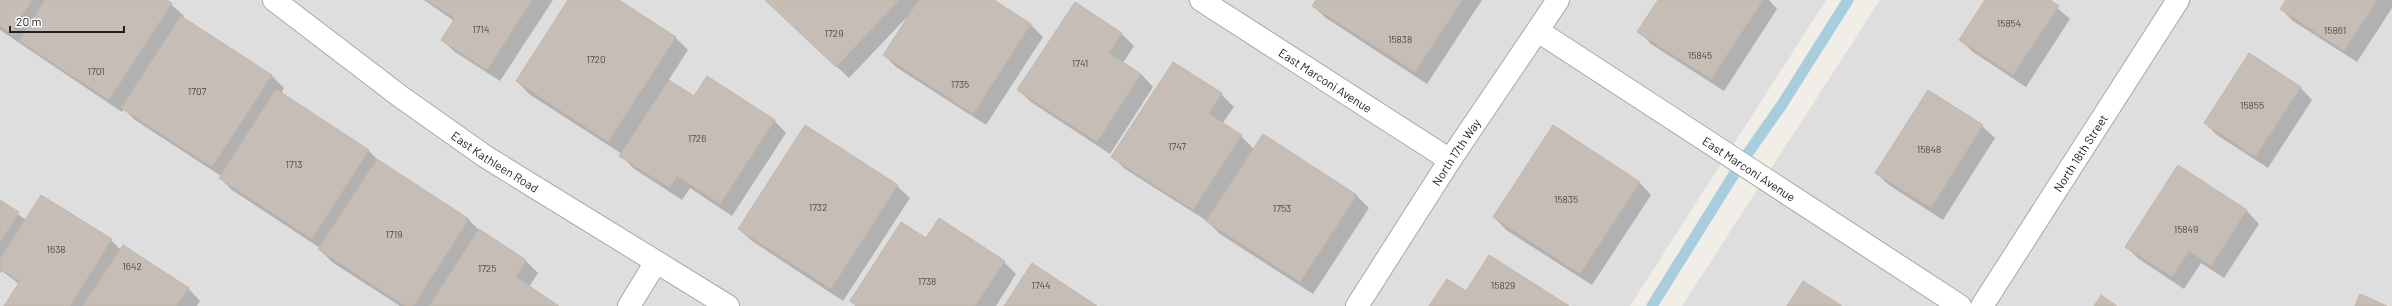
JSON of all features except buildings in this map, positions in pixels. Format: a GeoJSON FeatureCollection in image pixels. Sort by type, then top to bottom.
{"type":"FeatureCollection","features":[{"type":"Feature","properties":{"kind":"street","name":"East Kathleen Road"},"geometry":{"type":"LineString","coordinates":[[274,0],[401,97],[486,157],[728,306]]}},
{"type":"Feature","properties":{"kind":"street","name":"East Marconi Avenue"},"geometry":{"type":"LineString","coordinates":[[1201,0],[1450,160]]}},
{"type":"Feature","properties":{"kind":"street","name":"North 17th Way"},"geometry":{"type":"LineString","coordinates":[[1357,306],[1450,160],[1558,0]]}},
{"type":"Feature","properties":{"kind":"street","name":"North 18th Street"},"geometry":{"type":"LineString","coordinates":[[1982,306],[2178,0]]}},
{"type":"Feature","properties":{"kind":"street","name":"East Marconi Avenue"},"geometry":{"type":"LineString","coordinates":[[1538,31],[1960,306]]}},
{"type":"Feature","properties":{"kind":"street"},"geometry":{"type":"LineString","coordinates":[[629,306],[656,262]]}},
{"type":"Feature","properties":{"kind":"shaded area"},"geometry":{"type":"Polygon","coordinates":[[[0,0],[1826,0],[1630,306],[0,306],[0,0]]]}},
{"type":"Feature","properties":{"kind":"shaded area"},"geometry":{"type":"Polygon","coordinates":[[[1880,0],[2392,0],[2392,306],[1682,306],[1880,0]]]}},
{"type":"Feature","properties":{"kind":"waterway"},"geometry":{"type":"LineString","coordinates":[[1652,306],[1741,163],[1781,106],[1848,0]]}}]}
